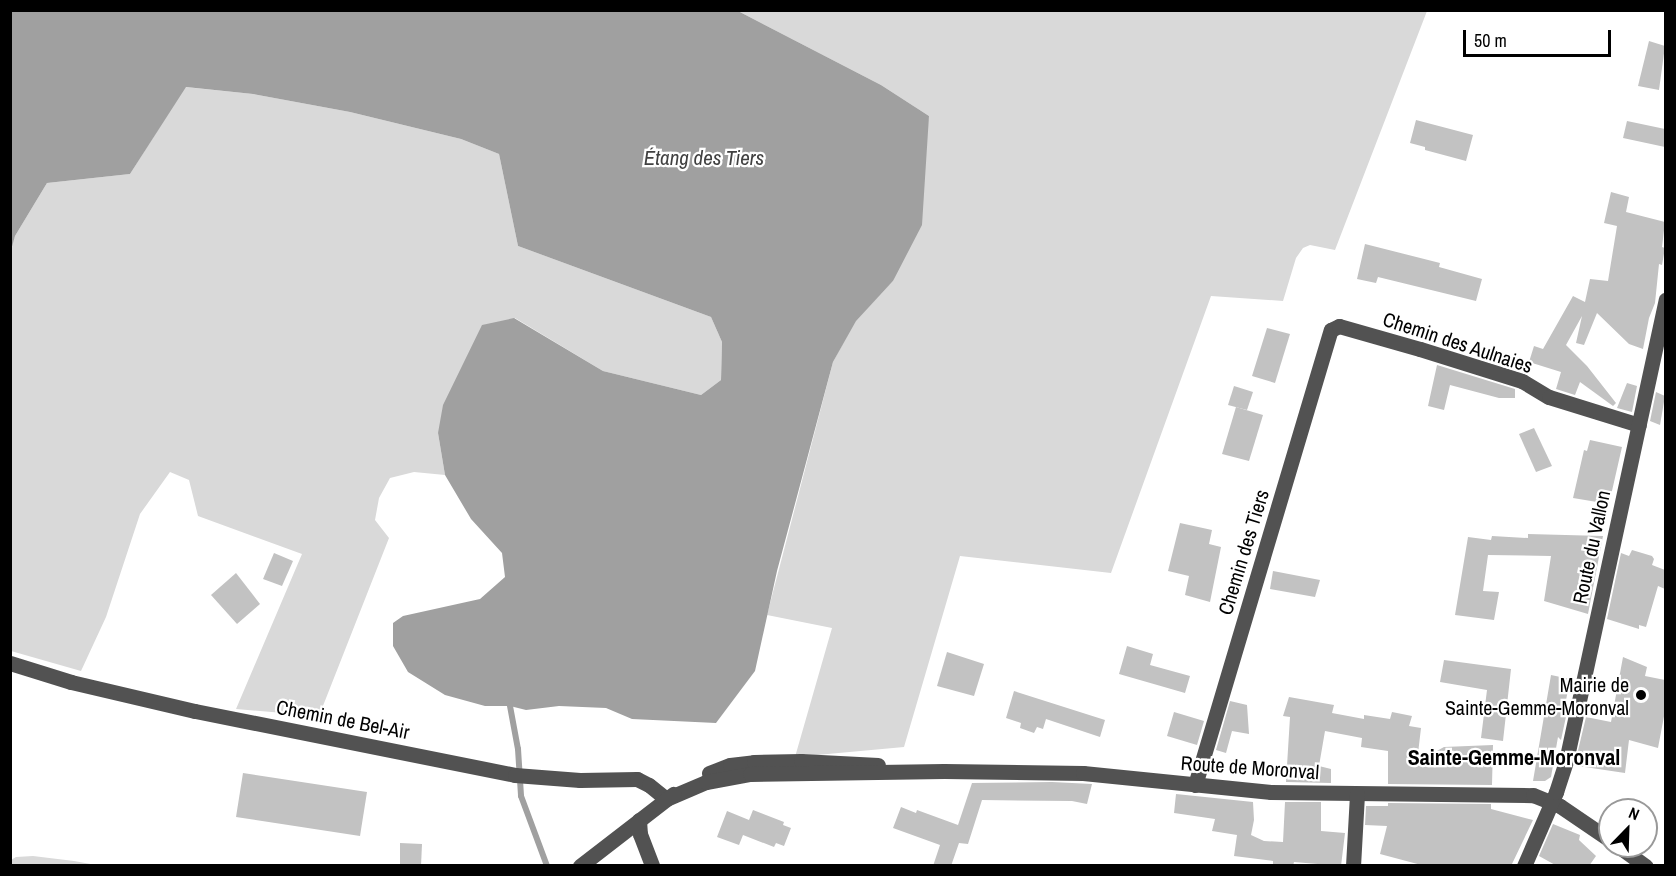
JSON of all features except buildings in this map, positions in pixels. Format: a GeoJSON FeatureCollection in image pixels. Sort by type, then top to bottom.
{"type":"FeatureCollection","features":[{"type":"Feature","properties":{"kind":"street","name":"Route du Vallon"},"geometry":{"type":"LineString","coordinates":[[1524,866],[1552,802],[1566,761],[1665,300]]}},
{"type":"Feature","properties":{"kind":"street","name":"Chemin des Aulnaies"},"geometry":{"type":"LineString","coordinates":[[1331,330],[1339,326],[1420,349],[1522,381],[1549,397],[1639,425]]}},
{"type":"Feature","properties":{"kind":"street","name":"Chemin des Tiers"},"geometry":{"type":"LineString","coordinates":[[1195,785],[1331,330]]}},
{"type":"Feature","properties":{"kind":"street","name":"Chemin de Bel-Air"},"geometry":{"type":"LineString","coordinates":[[10,663],[71,682],[195,711],[523,776],[637,780],[649,785],[666,799]]}},
{"type":"Feature","properties":{"kind":"street","name":"Route de Moronval"},"geometry":{"type":"LineString","coordinates":[[580,866],[666,799],[702,776],[742,763],[801,761],[944,771],[1083,773],[1271,792],[1526,795],[1552,802],[1598,832]]}},
{"type":"Feature","properties":{"kind":"street"},"geometry":{"type":"LineString","coordinates":[[1353,866],[1357,794]]}},
{"type":"Feature","properties":{"kind":"street"},"geometry":{"type":"LineString","coordinates":[[639,820],[640,834],[652,866]]}},
{"type":"Feature","properties":{"kind":"shaded area"},"geometry":{"type":"Polygon","coordinates":[[[738,11],[1427,11],[1335,250],[1310,245],[1303,248],[1296,258],[1283,301],[1211,296],[1111,573],[960,556],[904,747],[795,757],[832,628],[767,615],[833,362],[855,321],[893,281],[929,116],[881,85],[738,11]]]}},
{"type":"Feature","properties":{"kind":"shaded area"},"geometry":{"type":"Polygon","coordinates":[[[185,87],[253,94],[350,112],[461,139],[499,154],[518,246],[711,317],[722,342],[721,380],[701,395],[603,371],[515,318],[438,433],[445,475],[414,472],[390,478],[379,498],[375,520],[389,538],[319,716],[236,709],[302,554],[198,516],[189,480],[170,472],[140,514],[106,617],[81,671],[11,651],[10,250],[15,236],[47,183],[130,174],[185,87]]]}},
{"type":"Feature","properties":{"kind":"shaded area"},"geometry":{"type":"Polygon","coordinates":[[[33,856],[96,865],[11,865],[11,860],[16,857],[33,856]]]}},
{"type":"Feature","properties":{"kind":"water","name":"Étang des Tiers"},"geometry":{"type":"Polygon","coordinates":[[[11,10],[738,11],[881,85],[929,116],[922,225],[893,281],[856,321],[833,362],[777,571],[755,671],[716,723],[632,719],[606,708],[559,706],[526,710],[510,706],[485,706],[445,695],[408,672],[393,646],[393,623],[403,616],[480,599],[505,577],[502,553],[471,519],[445,475],[438,433],[443,405],[482,325],[514,318],[603,371],[701,395],[721,380],[722,342],[711,317],[518,246],[499,154],[461,139],[350,112],[253,94],[186,87],[130,174],[47,183],[15,236],[11,250],[11,10]]]}},
{"type":"Feature","properties":{"kind":"waterway"},"geometry":{"type":"LineString","coordinates":[[510,706],[518,749],[521,796],[547,866]]}},
{"type":"Feature","properties":{"kind":"place","name":"Mairie de Sainte-Gemme-Moronval"},"geometry":{"type":"Point","coordinates":[1641,695]}},
{"type":"Feature","properties":{"kind":"district","name":"Sainte-Gemme-Moronval"},"geometry":{"type":"Point","coordinates":[1514,758]}}]}
